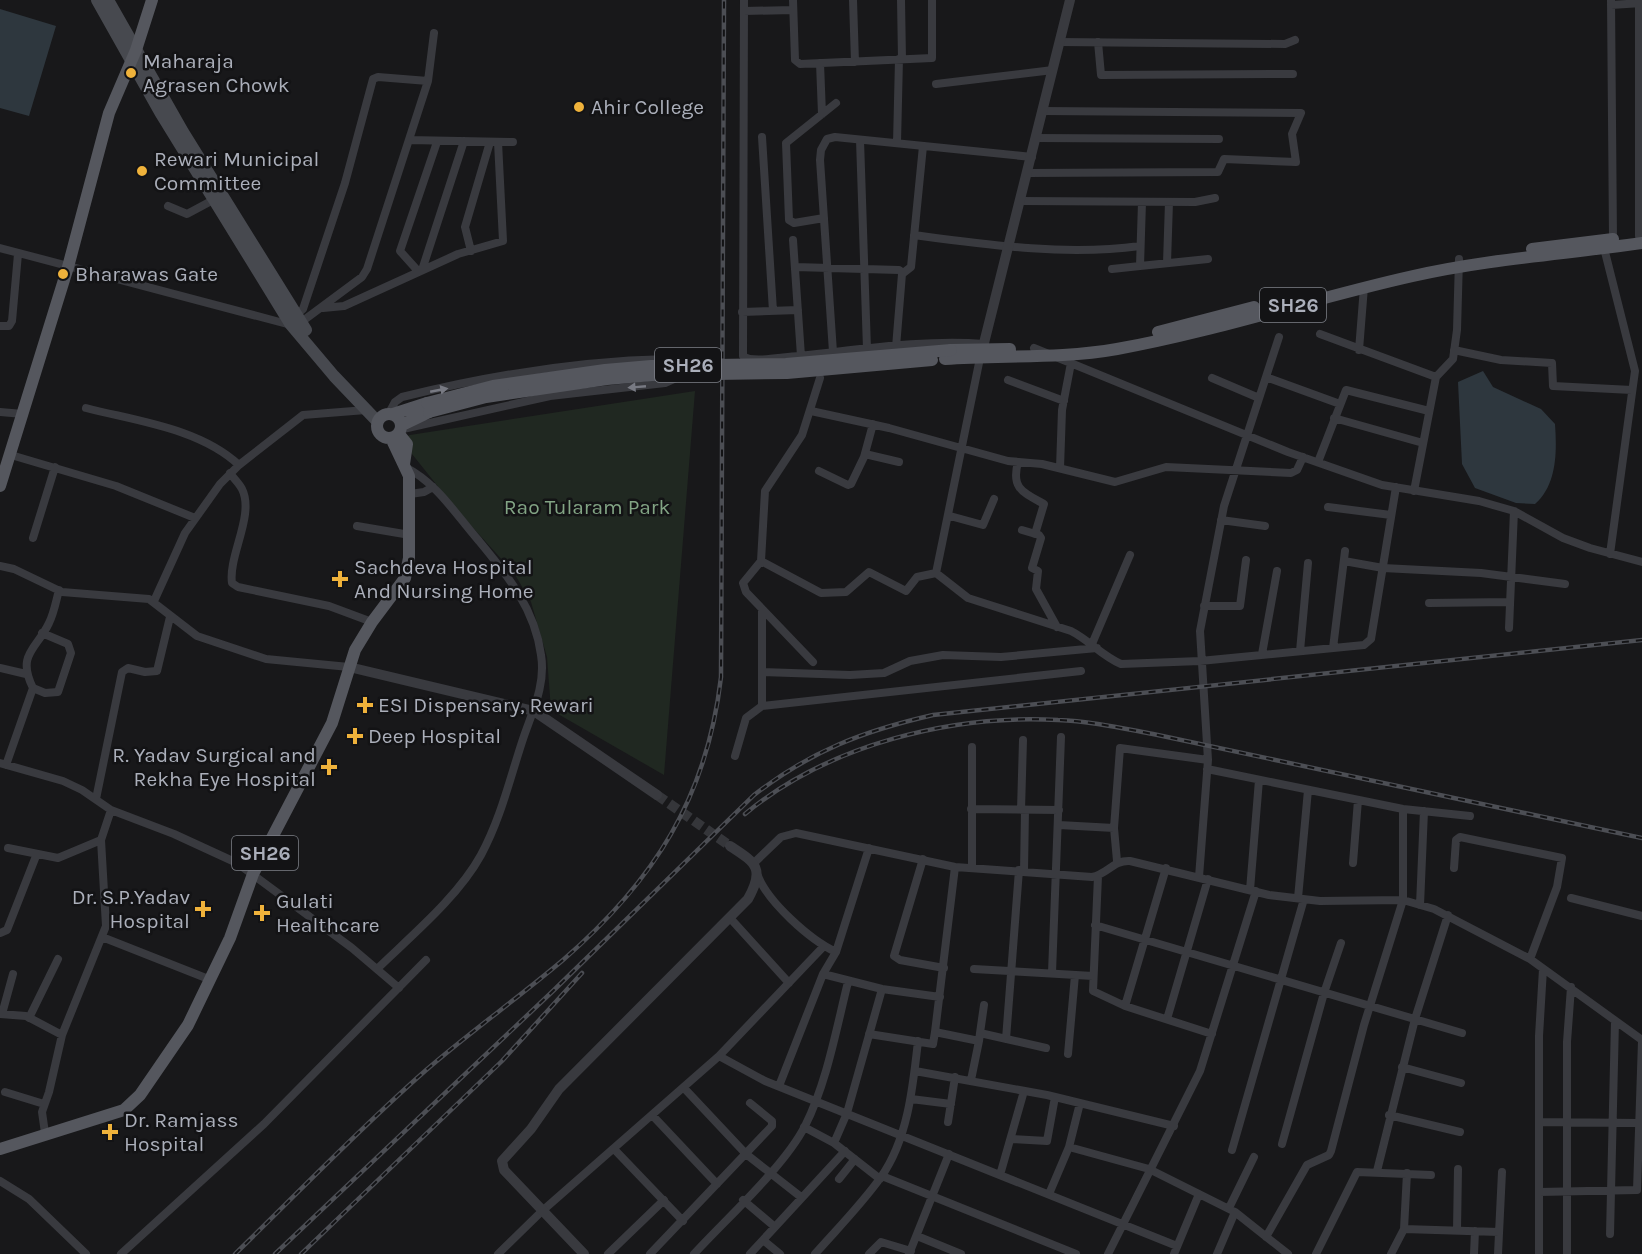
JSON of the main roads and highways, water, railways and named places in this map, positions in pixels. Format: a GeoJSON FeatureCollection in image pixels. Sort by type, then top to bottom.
{"type":"FeatureCollection","features":[{"type":"Feature","properties":{"kind":"main road"},"geometry":{"type":"LineString","coordinates":[[97,0],[134,55],[294,321],[385,416],[398,432],[381,435],[377,429],[385,416]]}},
{"type":"Feature","properties":{"kind":"main road"},"geometry":{"type":"LineString","coordinates":[[108,0],[134,55],[215,200],[294,321],[366,410],[385,416]]}},
{"type":"Feature","properties":{"kind":"main road"},"geometry":{"type":"LineString","coordinates":[[0,486],[68,267],[109,113],[134,55],[152,0]]}},
{"type":"Feature","properties":{"kind":"main road","name":"SH26"},"geometry":{"type":"LineString","coordinates":[[385,416],[428,407],[526,380],[605,370],[674,365],[786,364],[1117,342],[1302,294],[1459,263],[1613,239],[1641,238]]}},
{"type":"Feature","properties":{"kind":"main road","name":"SH26"},"geometry":{"type":"LineString","coordinates":[[982,351],[1050,354],[1116,349],[1199,331],[1459,263],[1604,248],[1641,238]]}},
{"type":"Feature","properties":{"kind":"main road","name":"SH26"},"geometry":{"type":"LineString","coordinates":[[0,1149],[114,1113],[133,1103],[188,1025],[211,980],[253,874],[324,740],[355,650],[372,622],[405,578],[410,535],[410,494],[405,466],[407,444],[398,432],[428,407]]}},
{"type":"Feature","properties":{"kind":"tunnel"},"geometry":{"type":"LineString","coordinates":[[657,795],[730,846]]}},
{"type":"Feature","properties":{"kind":"railway"},"geometry":{"type":"LineString","coordinates":[[235,1254],[400,1093],[563,960],[595,930],[649,868],[671,834],[689,799],[714,721],[721,677],[724,0]]}},
{"type":"Feature","properties":{"kind":"railway"},"geometry":{"type":"LineString","coordinates":[[275,1254],[554,990],[754,795],[796,766],[839,744],[884,728],[933,715],[1642,640]]}},
{"type":"Feature","properties":{"kind":"railway"},"geometry":{"type":"LineString","coordinates":[[745,814],[778,790],[814,769],[852,752],[892,739],[976,722],[1017,719],[1058,720],[1094,723],[1153,734],[1642,838]]}},
{"type":"Feature","properties":{"kind":"railway"},"geometry":{"type":"LineString","coordinates":[[301,1254],[502,1061],[582,973]]}},
{"type":"Feature","properties":{"kind":"place","name":"Maharaja Agrasen Chowk"},"geometry":{"type":"Point","coordinates":[131,73]}},
{"type":"Feature","properties":{"kind":"place","name":"Ahir College"},"geometry":{"type":"Point","coordinates":[579,107]}},
{"type":"Feature","properties":{"kind":"place","name":"Rewari Municipal Committee"},"geometry":{"type":"Point","coordinates":[142,171]}},
{"type":"Feature","properties":{"kind":"place","name":"Bharawas Gate"},"geometry":{"type":"Point","coordinates":[63,274]}},
{"type":"Feature","properties":{"kind":"place","name":"Sachdeva Hospital And Nursing Home"},"geometry":{"type":"Point","coordinates":[340,579]}},
{"type":"Feature","properties":{"kind":"place","name":"ESI Dispensary, Rewari"},"geometry":{"type":"Point","coordinates":[365,705]}},
{"type":"Feature","properties":{"kind":"place","name":"Deep Hospital"},"geometry":{"type":"Point","coordinates":[355,736]}},
{"type":"Feature","properties":{"kind":"place","name":"R. Yadav Surgical and Rekha Eye Hospital"},"geometry":{"type":"Point","coordinates":[329,767]}},
{"type":"Feature","properties":{"kind":"place","name":"Dr. S.P.Yadav Hospital"},"geometry":{"type":"Point","coordinates":[203,909]}},
{"type":"Feature","properties":{"kind":"place","name":"Gulati Healthcare"},"geometry":{"type":"Point","coordinates":[262,913]}},
{"type":"Feature","properties":{"kind":"place","name":"Dr. Ramjass Hospital"},"geometry":{"type":"Point","coordinates":[110,1132]}},
{"type":"Feature","properties":{"kind":"park label","name":"Rao Tularam Park"},"geometry":{"type":"Point","coordinates":[587,507]}}]}
